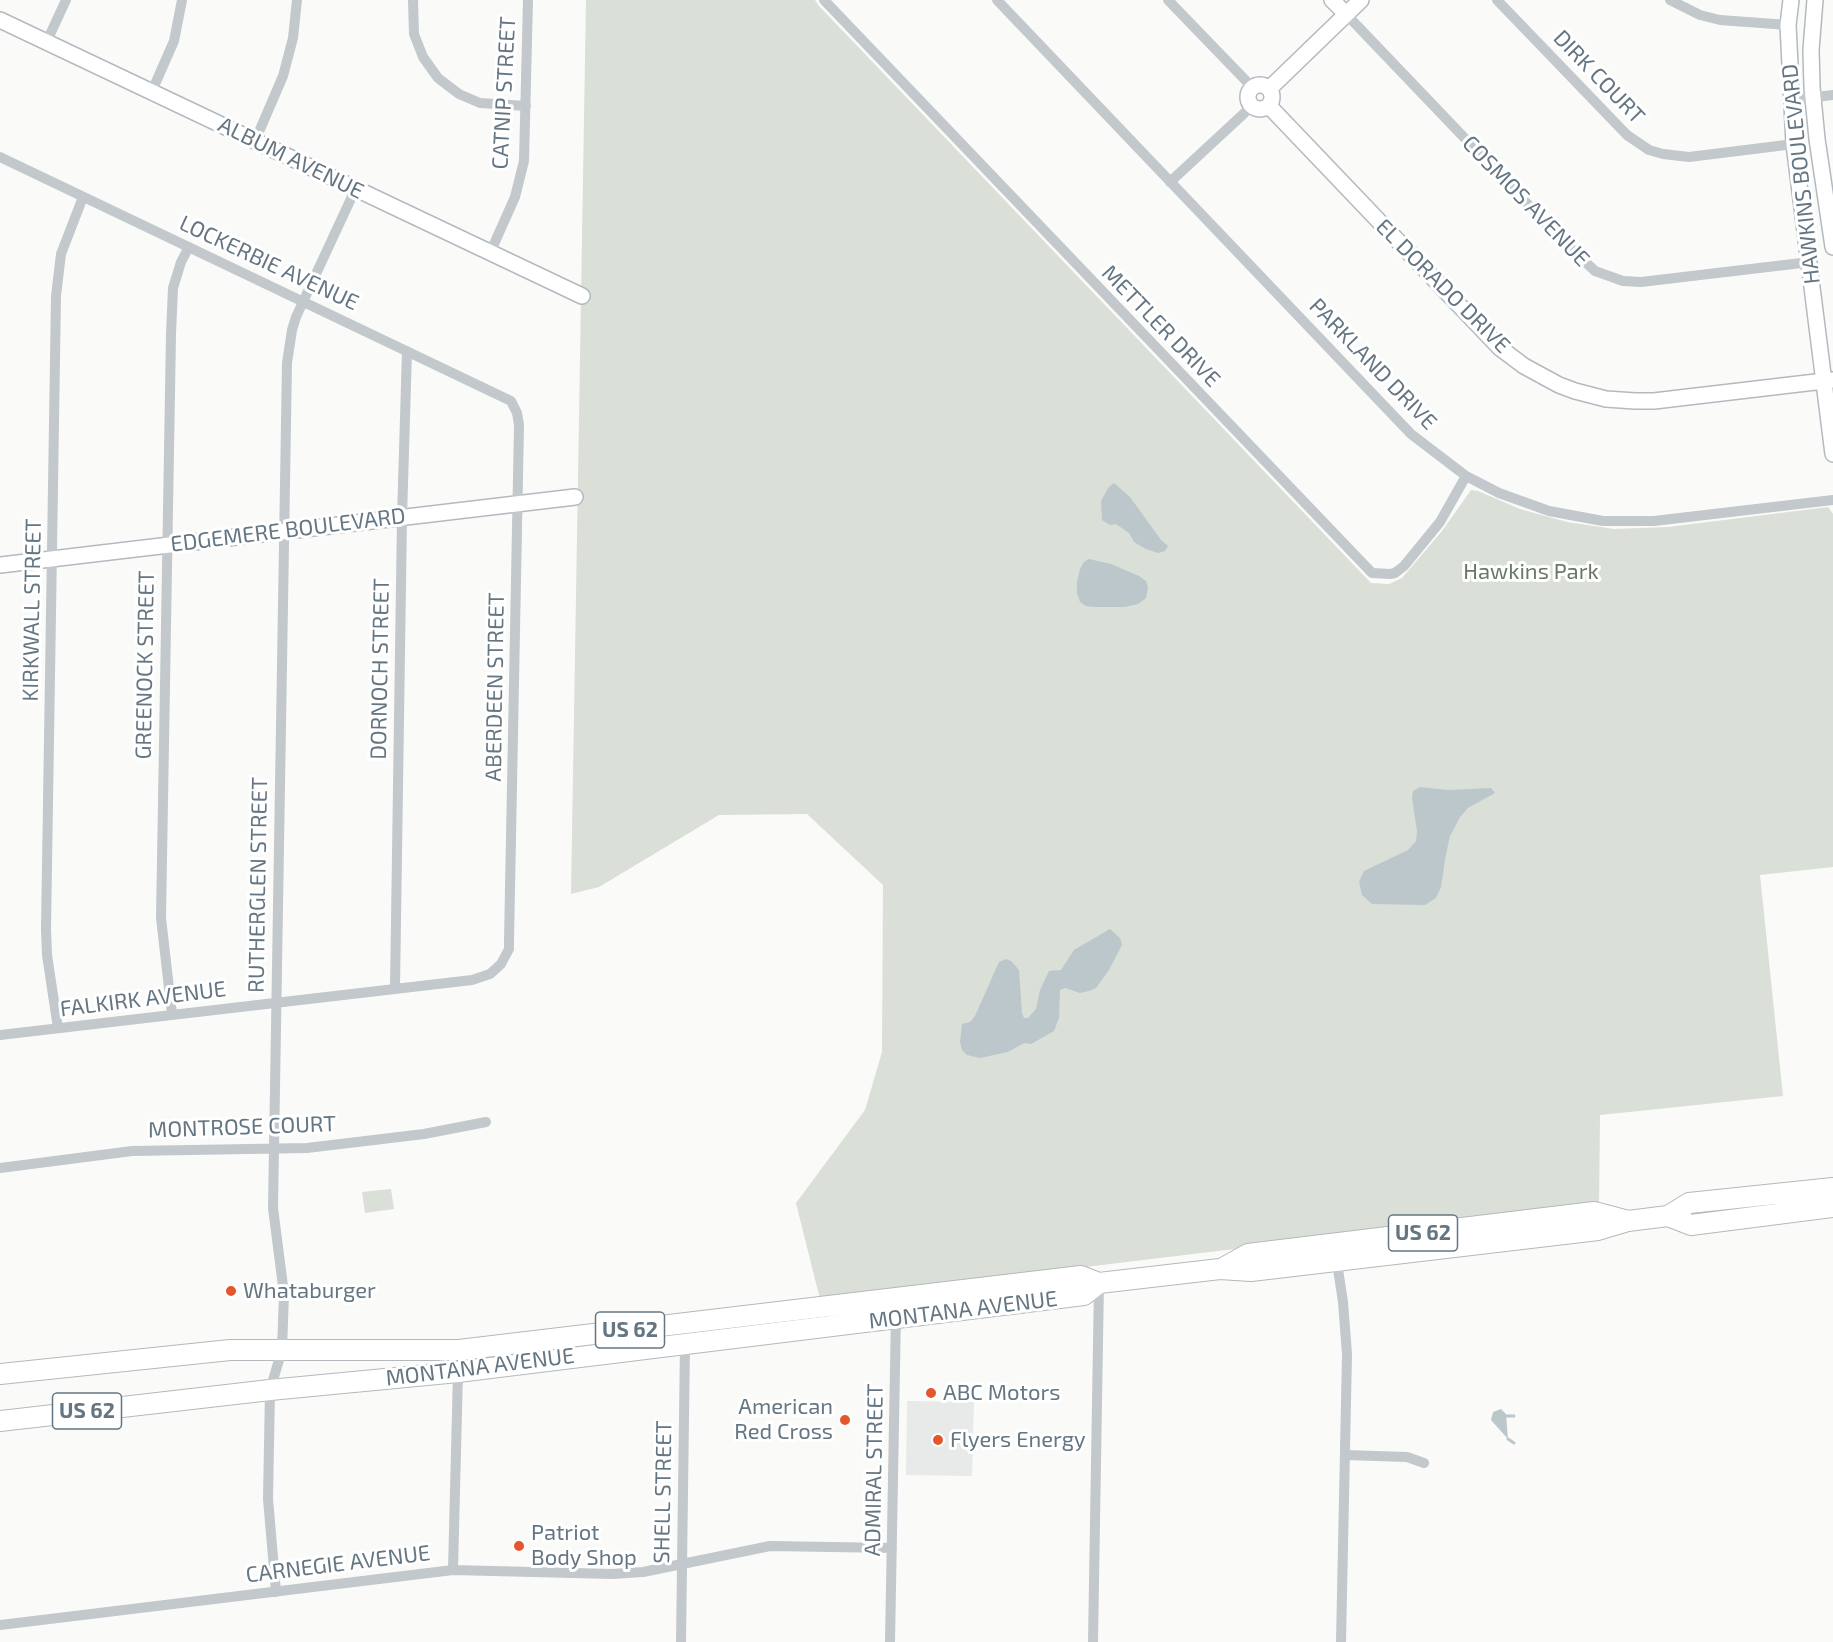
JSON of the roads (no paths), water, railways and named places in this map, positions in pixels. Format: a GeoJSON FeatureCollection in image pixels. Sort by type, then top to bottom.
{"type":"FeatureCollection","features":[{"type":"Feature","properties":{"kind":"highway","name":"MONTANA AVENUE"},"geometry":{"type":"LineString","coordinates":[[1668,1216],[1689,1203],[1833,1188]]}},
{"type":"Feature","properties":{"kind":"highway","name":"MONTANA AVENUE"},"geometry":{"type":"LineString","coordinates":[[1224,1267],[1248,1254],[1582,1213],[1594,1212],[1623,1219],[1668,1216],[1691,1225],[1833,1207]]}},
{"type":"Feature","properties":{"kind":"highway","name":"MONTANA AVENUE"},"geometry":{"type":"LineString","coordinates":[[0,1421],[270,1390],[459,1372],[685,1343],[1081,1276],[1099,1283],[1224,1267],[1598,1230],[1623,1219]]}},
{"type":"Feature","properties":{"kind":"highway","name":"MONTANA AVENUE"},"geometry":{"type":"LineString","coordinates":[[0,1374],[230,1350],[459,1350],[896,1309]]}},
{"type":"Feature","properties":{"kind":"street"},"geometry":{"type":"LineString","coordinates":[[47,41],[66,0]]}},
{"type":"Feature","properties":{"kind":"street"},"geometry":{"type":"LineString","coordinates":[[152,91],[174,41],[182,0]]}},
{"type":"Feature","properties":{"kind":"street"},"geometry":{"type":"LineString","coordinates":[[255,141],[283,76],[293,38],[297,0]]}},
{"type":"Feature","properties":{"kind":"street"},"geometry":{"type":"LineString","coordinates":[[413,0],[414,34],[423,57],[438,78],[459,94],[480,103],[526,106]]}},
{"type":"Feature","properties":{"kind":"street","name":"CATNIP STREET"},"geometry":{"type":"LineString","coordinates":[[490,253],[515,197],[524,161],[528,0]]}},
{"type":"Feature","properties":{"kind":"street","name":"METTLER DRIVE"},"geometry":{"type":"LineString","coordinates":[[824,0],[1372,573],[1395,573],[1404,566],[1440,522],[1466,476]]}},
{"type":"Feature","properties":{"kind":"street","name":"PARKLAND DRIVE"},"geometry":{"type":"LineString","coordinates":[[997,0],[1411,434],[1466,476],[1499,493],[1549,511],[1603,520],[1654,521],[1833,500]]}},
{"type":"Feature","properties":{"kind":"street"},"geometry":{"type":"LineString","coordinates":[[1168,0],[1252,87]]}},
{"type":"Feature","properties":{"kind":"street","name":"COSMOS AVENUE"},"geometry":{"type":"LineString","coordinates":[[1332,0],[1562,240],[1595,271],[1623,281],[1641,282],[1810,262]]}},
{"type":"Feature","properties":{"kind":"street"},"geometry":{"type":"LineString","coordinates":[[1270,88],[1361,0]]}},
{"type":"Feature","properties":{"kind":"street","name":"DIRK COURT"},"geometry":{"type":"LineString","coordinates":[[1497,0],[1627,135],[1649,150],[1689,157],[1794,144]]}},
{"type":"Feature","properties":{"kind":"street"},"geometry":{"type":"LineString","coordinates":[[1670,0],[1700,15],[1720,20],[1788,25]]}},
{"type":"Feature","properties":{"kind":"street","name":"HAWKINS BOULEVARD"},"geometry":{"type":"LineString","coordinates":[[1791,0],[1788,25],[1794,144],[1828,381],[1833,454]]}},
{"type":"Feature","properties":{"kind":"street","name":"HAWKINS BOULEVARD"},"geometry":{"type":"LineString","coordinates":[[1815,0],[1811,50],[1813,97],[1819,154],[1831,209],[1833,247]]}},
{"type":"Feature","properties":{"kind":"street","name":"ALBUM AVENUE"},"geometry":{"type":"LineString","coordinates":[[0,20],[582,296]]}},
{"type":"Feature","properties":{"kind":"street"},"geometry":{"type":"LineString","coordinates":[[1261,84],[1270,88],[1273,97],[1269,105],[1260,109],[1252,106],[1248,96],[1252,87],[1261,84]]}},
{"type":"Feature","properties":{"kind":"street"},"geometry":{"type":"LineString","coordinates":[[1791,100],[1833,95]]}},
{"type":"Feature","properties":{"kind":"street","name":"EL DORADO DRIVE"},"geometry":{"type":"LineString","coordinates":[[1269,105],[1500,348],[1524,366],[1559,385],[1606,399],[1654,401],[1828,381]]}},
{"type":"Feature","properties":{"kind":"street"},"geometry":{"type":"LineString","coordinates":[[1170,182],[1252,106]]}},
{"type":"Feature","properties":{"kind":"street","name":"LOCKERBIE AVENUE"},"geometry":{"type":"LineString","coordinates":[[0,157],[512,401],[516,410]]}},
{"type":"Feature","properties":{"kind":"street","name":"RUTHERGLEN STREET"},"geometry":{"type":"LineString","coordinates":[[276,1592],[268,1499],[270,1390],[282,1350],[284,1294],[273,1208],[287,363],[292,330],[355,190]]}},
{"type":"Feature","properties":{"kind":"street","name":"KIRKWALL STREET"},"geometry":{"type":"LineString","coordinates":[[58,1028],[47,955],[46,929],[58,280],[61,254],[83,197]]}},
{"type":"Feature","properties":{"kind":"street","name":"GREENOCK STREET"},"geometry":{"type":"LineString","coordinates":[[172,1014],[161,918],[167,544],[173,288],[178,269],[189,247]]}},
{"type":"Feature","properties":{"kind":"street","name":"DORNOCH STREET"},"geometry":{"type":"LineString","coordinates":[[395,988],[402,517],[407,351]]}},
{"type":"Feature","properties":{"kind":"street","name":"ABERDEEN STREET"},"geometry":{"type":"LineString","coordinates":[[501,964],[508,949],[509,940],[518,503],[519,425],[516,410]]}},
{"type":"Feature","properties":{"kind":"street","name":"EDGEMERE BOULEVARD"},"geometry":{"type":"LineString","coordinates":[[0,565],[575,497]]}},
{"type":"Feature","properties":{"kind":"street","name":"FALKIRK AVENUE"},"geometry":{"type":"LineString","coordinates":[[0,1035],[483,978],[501,964]]}},
{"type":"Feature","properties":{"kind":"street","name":"MONTROSE COURT"},"geometry":{"type":"LineString","coordinates":[[0,1168],[132,1151],[307,1148],[424,1134],[486,1122]]}},
{"type":"Feature","properties":{"kind":"street"},"geometry":{"type":"LineString","coordinates":[[1336,1257],[1343,1302],[1347,1354],[1341,1642]]}},
{"type":"Feature","properties":{"kind":"street"},"geometry":{"type":"LineString","coordinates":[[1094,1642],[1099,1283]]}},
{"type":"Feature","properties":{"kind":"street","name":"ADMIRAL STREET"},"geometry":{"type":"LineString","coordinates":[[890,1642],[896,1309]]}},
{"type":"Feature","properties":{"kind":"street","name":"SHELL STREET"},"geometry":{"type":"LineString","coordinates":[[681,1642],[685,1343]]}},
{"type":"Feature","properties":{"kind":"street"},"geometry":{"type":"LineString","coordinates":[[453,1570],[459,1372]]}},
{"type":"Feature","properties":{"kind":"street"},"geometry":{"type":"LineString","coordinates":[[1345,1455],[1407,1457],[1424,1464]]}},
{"type":"Feature","properties":{"kind":"street","name":"CARNEGIE AVENUE"},"geometry":{"type":"LineString","coordinates":[[0,1625],[453,1570],[612,1574],[643,1572],[770,1546],[892,1548]]}},
{"type":"Feature","properties":{"kind":"waterway"},"geometry":{"type":"LineString","coordinates":[[1506,1416],[1514,1416]]}},
{"type":"Feature","properties":{"kind":"waterway"},"geometry":{"type":"LineString","coordinates":[[1508,1439],[1514,1443]]}},
{"type":"Feature","properties":{"kind":"place","name":"Whataburger"},"geometry":{"type":"Point","coordinates":[231,1291]}},
{"type":"Feature","properties":{"kind":"place","name":"ABC Motors"},"geometry":{"type":"Point","coordinates":[931,1393]}},
{"type":"Feature","properties":{"kind":"place","name":"American Red Cross"},"geometry":{"type":"Point","coordinates":[845,1420]}},
{"type":"Feature","properties":{"kind":"place","name":"Flyers Energy"},"geometry":{"type":"Point","coordinates":[938,1440]}},
{"type":"Feature","properties":{"kind":"place","name":"Patriot Body Shop"},"geometry":{"type":"Point","coordinates":[519,1546]}},
{"type":"Feature","properties":{"kind":"park label","name":"Hawkins Park"},"geometry":{"type":"Point","coordinates":[1531,572]}}]}
